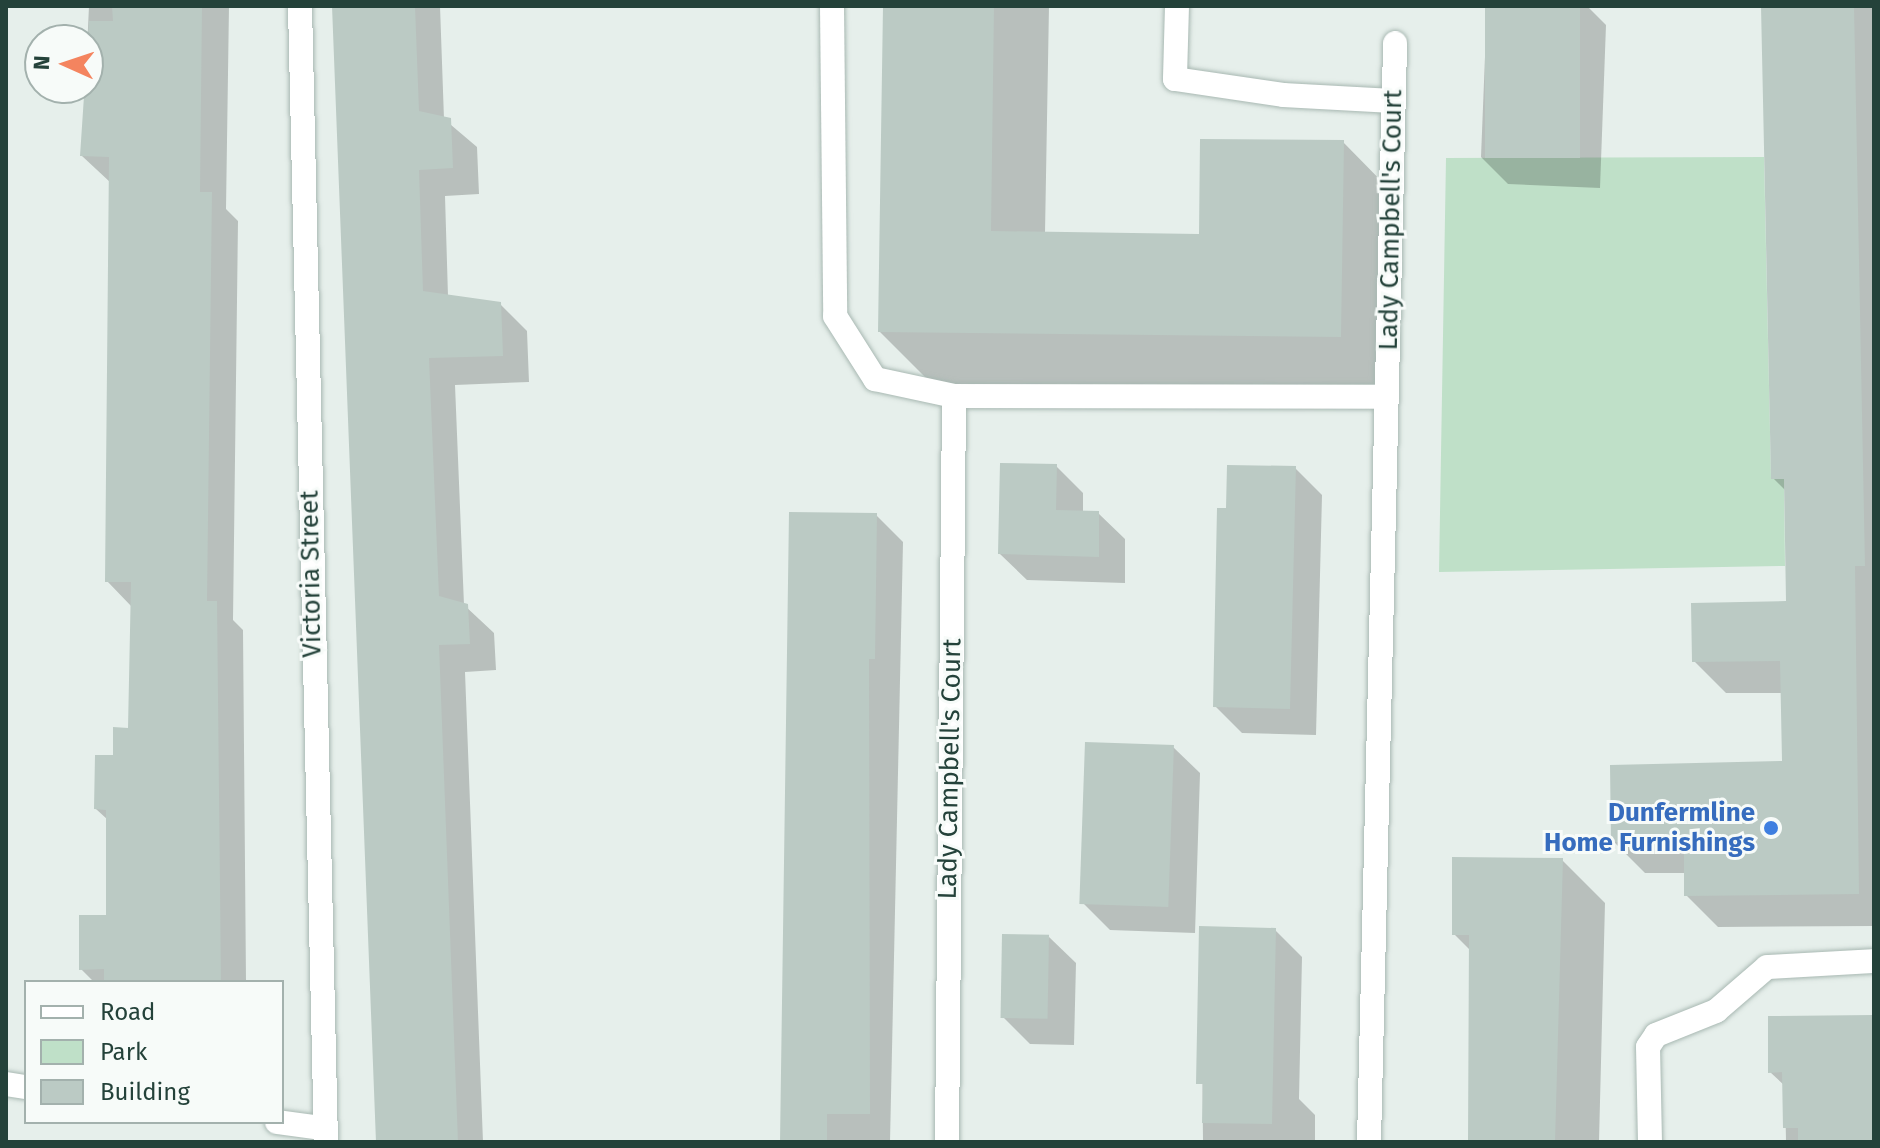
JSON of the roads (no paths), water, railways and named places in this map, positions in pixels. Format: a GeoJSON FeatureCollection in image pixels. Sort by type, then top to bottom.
{"type":"FeatureCollection","features":[{"type":"Feature","properties":{"kind":"street","name":"Victoria Street"},"geometry":{"type":"LineString","coordinates":[[300,6],[324,1135]]}},
{"type":"Feature","properties":{"kind":"street"},"geometry":{"type":"LineString","coordinates":[[832,6],[835,316],[875,379],[954,396],[1386,397]]}},
{"type":"Feature","properties":{"kind":"street"},"geometry":{"type":"LineString","coordinates":[[1177,6],[1175,79],[1283,95],[1393,101]]}},
{"type":"Feature","properties":{"kind":"street","name":"Lady Campbell's Court"},"geometry":{"type":"LineString","coordinates":[[1369,1142],[1395,43]]}},
{"type":"Feature","properties":{"kind":"street","name":"Lady Campbell's Court"},"geometry":{"type":"LineString","coordinates":[[947,1142],[954,396]]}},
{"type":"Feature","properties":{"kind":"street"},"geometry":{"type":"LineString","coordinates":[[1650,1142],[1648,1047],[1656,1035],[1716,1011],[1767,967],[1874,961]]}},
{"type":"Feature","properties":{"kind":"street"},"geometry":{"type":"LineString","coordinates":[[284,1124],[324,1135]]}},
{"type":"Feature","properties":{"kind":"place","name":"Dunfermline Home Furnishings"},"geometry":{"type":"Point","coordinates":[1771,828]}}]}
